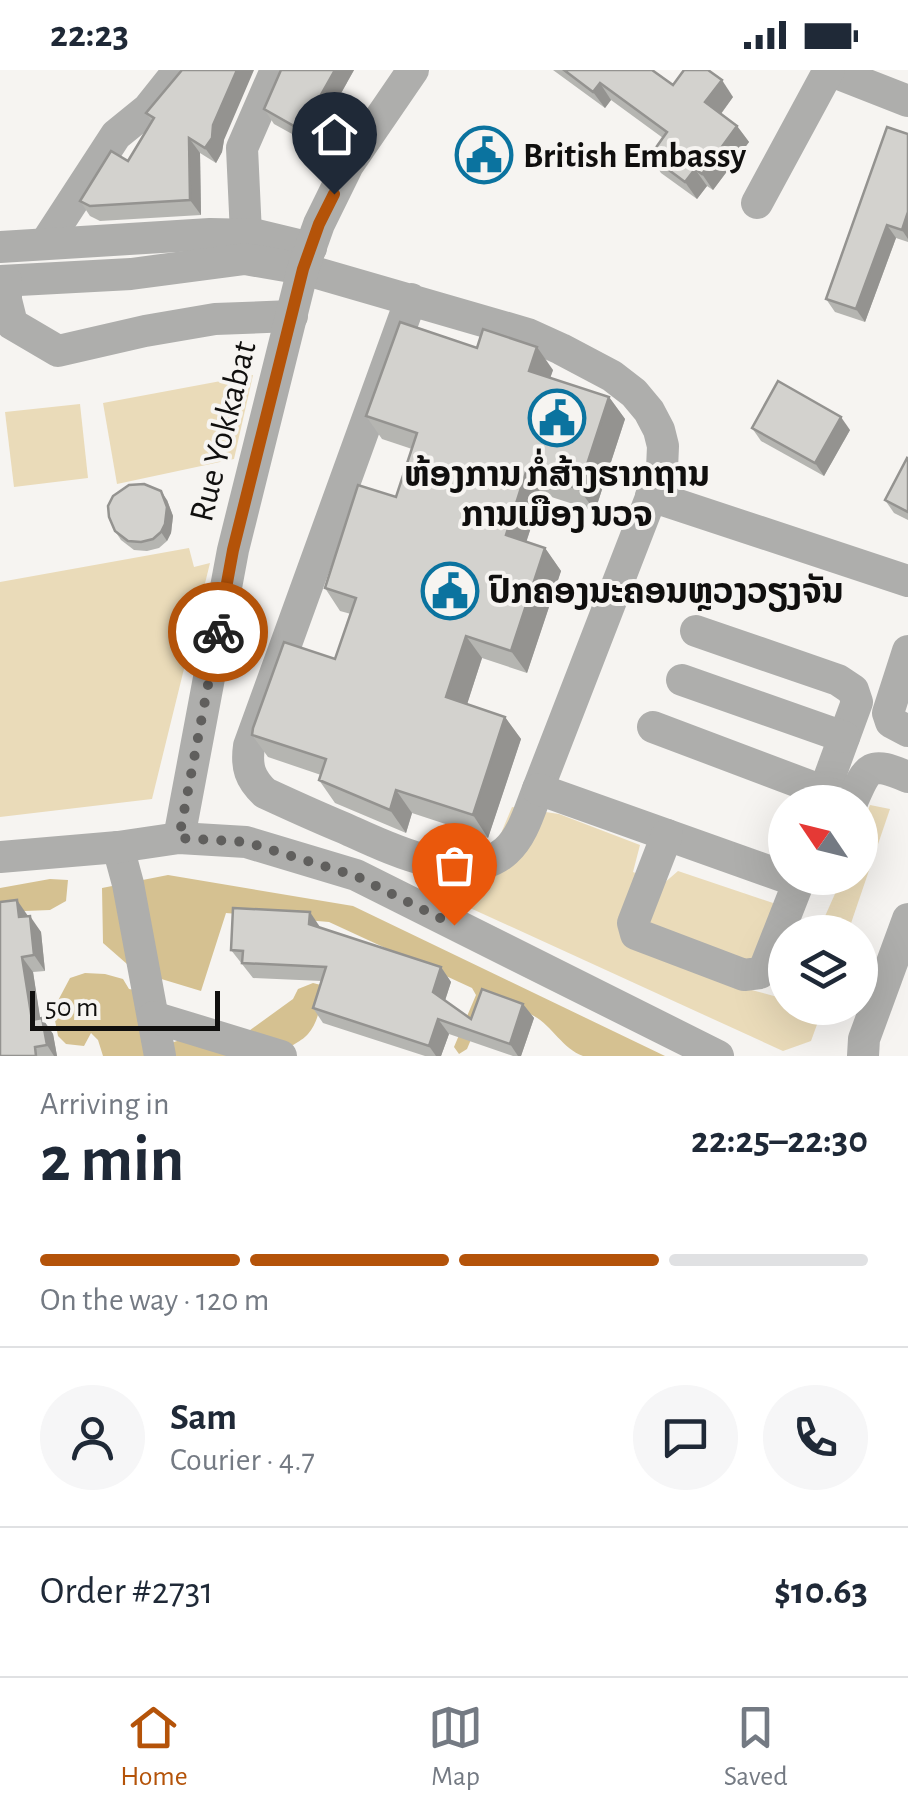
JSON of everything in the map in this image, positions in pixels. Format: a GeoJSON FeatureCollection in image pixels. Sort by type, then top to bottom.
{"type":"FeatureCollection","features":[{"type":"Feature","properties":{"kind":"street"},"geometry":{"type":"LineString","coordinates":[[45,244],[116,135],[148,109],[179,70]]}},
{"type":"Feature","properties":{"kind":"street"},"geometry":{"type":"LineString","coordinates":[[246,234],[242,148],[276,70]]}},
{"type":"Feature","properties":{"kind":"street","name":"Rue Yokkabat"},"geometry":{"type":"LineString","coordinates":[[179,838],[233,550],[307,258],[348,165],[413,70]]}},
{"type":"Feature","properties":{"kind":"street"},"geometry":{"type":"LineString","coordinates":[[757,203],[829,70],[908,101]]}},
{"type":"Feature","properties":{"kind":"street"},"geometry":{"type":"LineString","coordinates":[[0,247],[210,234],[257,235],[411,300],[528,334],[562,349],[612,376],[649,411],[660,430],[662,469],[520,834],[506,852],[488,862],[447,864],[406,856],[265,793],[253,782],[249,771],[248,746],[411,300]]}},
{"type":"Feature","properties":{"kind":"street"},"geometry":{"type":"LineString","coordinates":[[292,316],[215,319],[58,351],[12,324],[3,281],[131,274],[246,259],[307,258]]}},
{"type":"Feature","properties":{"kind":"street"},"geometry":{"type":"LineString","coordinates":[[651,496],[908,581]]}},
{"type":"Feature","properties":{"kind":"street"},"geometry":{"type":"LineString","coordinates":[[696,631],[838,680],[900,718],[908,651]]}},
{"type":"Feature","properties":{"kind":"street"},"geometry":{"type":"LineString","coordinates":[[682,680],[844,737]]}},
{"type":"Feature","properties":{"kind":"street"},"geometry":{"type":"LineString","coordinates":[[843,785],[844,737],[857,702],[854,690]]}},
{"type":"Feature","properties":{"kind":"street"},"geometry":{"type":"LineString","coordinates":[[653,728],[806,785]]}},
{"type":"Feature","properties":{"kind":"street"},"geometry":{"type":"LineString","coordinates":[[856,785],[870,771],[884,767],[908,778]]}},
{"type":"Feature","properties":{"kind":"street"},"geometry":{"type":"LineString","coordinates":[[538,789],[768,869]]}},
{"type":"Feature","properties":{"kind":"street"},"geometry":{"type":"LineString","coordinates":[[667,835],[633,923],[636,934],[744,975],[760,973],[789,895]]}},
{"type":"Feature","properties":{"kind":"street"},"geometry":{"type":"LineString","coordinates":[[0,858],[179,838],[246,842],[356,876],[718,1056]]}},
{"type":"Feature","properties":{"kind":"street"},"geometry":{"type":"LineString","coordinates":[[118,847],[160,1056]]}},
{"type":"Feature","properties":{"kind":"street"},"geometry":{"type":"LineString","coordinates":[[858,1050],[908,919]]}},
{"type":"Feature","properties":{"kind":"street"},"geometry":{"type":"LineString","coordinates":[[153,1017],[282,1056]]}},
{"type":"Feature","properties":{"kind":"shaded area"},"geometry":{"type":"Polygon","coordinates":[[[253,375],[234,459],[117,484],[103,403],[253,375]]]}},
{"type":"Feature","properties":{"kind":"shaded area"},"geometry":{"type":"Polygon","coordinates":[[[80,404],[88,478],[14,487],[5,412],[80,404]]]}},
{"type":"Feature","properties":{"kind":"shaded area"},"geometry":{"type":"Polygon","coordinates":[[[189,548],[194,567],[210,563],[152,799],[0,817],[0,582],[189,548]]]}},
{"type":"Feature","properties":{"kind":"shaded area"},"geometry":{"type":"Polygon","coordinates":[[[512,807],[559,814],[640,845],[633,872],[663,884],[678,871],[776,904],[772,915],[768,915],[768,925],[744,988],[768,994],[768,1025],[817,1025],[811,1041],[783,1051],[470,908],[512,807]]]}},
{"type":"Feature","properties":{"kind":"shaded area"},"geometry":{"type":"Polygon","coordinates":[[[878,807],[890,809],[878,844],[878,807]]]}},
{"type":"Feature","properties":{"kind":"shaded area"},"geometry":{"type":"Polygon","coordinates":[[[168,875],[353,906],[665,1056],[583,1056],[534,1016],[488,999],[467,1049],[459,1054],[454,1047],[476,995],[472,988],[329,922],[226,913],[201,991],[135,971],[103,943],[102,888],[168,875]]]}},
{"type":"Feature","properties":{"kind":"shaded area"},"geometry":{"type":"Polygon","coordinates":[[[50,879],[68,880],[66,901],[50,910],[0,912],[0,888],[50,879]]]}},
{"type":"Feature","properties":{"kind":"shaded area"},"geometry":{"type":"Polygon","coordinates":[[[834,895],[861,895],[854,915],[826,915],[834,895]]]}},
{"type":"Feature","properties":{"kind":"shaded area"},"geometry":{"type":"Polygon","coordinates":[[[85,973],[123,979],[129,989],[135,990],[154,1056],[103,1056],[91,1033],[84,1046],[66,1044],[58,1036],[53,1010],[70,978],[85,973]]]}},
{"type":"Feature","properties":{"kind":"shaded area"},"geometry":{"type":"Polygon","coordinates":[[[313,983],[325,986],[315,1024],[283,1056],[173,1056],[171,1043],[186,1038],[224,1049],[293,999],[298,989],[313,983]]]}},
{"type":"Feature","properties":{"kind":"building"},"geometry":{"type":"Polygon","coordinates":[[[182,70],[237,70],[205,148],[189,138],[190,200],[90,206],[80,201],[111,151],[128,161],[154,118],[146,113],[182,70]]]}},
{"type":"Feature","properties":{"kind":"building"},"geometry":{"type":"Polygon","coordinates":[[[281,70],[335,70],[301,130],[264,109],[281,70]]]}},
{"type":"Feature","properties":{"kind":"building"},"geometry":{"type":"Polygon","coordinates":[[[564,70],[652,70],[673,85],[684,70],[708,70],[722,80],[705,102],[737,126],[702,174],[695,169],[685,182],[650,156],[667,132],[600,83],[593,92],[564,70]]]}},
{"type":"Feature","properties":{"kind":"building"},"geometry":{"type":"Polygon","coordinates":[[[887,127],[908,134],[908,212],[902,230],[887,225],[856,309],[826,299],[887,127]]]}},
{"type":"Feature","properties":{"kind":"building","name":"ປົກຄອງນະຄອນຫຼວງວຽງຈັນ"},"geometry":{"type":"Polygon","coordinates":[[[400,322],[477,348],[483,329],[537,347],[529,371],[609,397],[579,489],[526,472],[506,535],[545,548],[511,651],[466,636],[446,697],[505,717],[473,815],[396,790],[390,810],[319,780],[326,759],[252,735],[284,642],[335,659],[356,598],[325,588],[358,485],[396,497],[417,433],[366,416],[400,322]]]}},
{"type":"Feature","properties":{"kind":"building"},"geometry":{"type":"Polygon","coordinates":[[[778,381],[841,417],[815,463],[752,428],[778,381]]]}},
{"type":"Feature","properties":{"kind":"building"},"geometry":{"type":"Polygon","coordinates":[[[908,459],[908,512],[885,500],[908,459]]]}},
{"type":"Feature","properties":{"kind":"building"},"geometry":{"type":"Polygon","coordinates":[[[144,484],[161,491],[167,507],[165,524],[153,539],[128,541],[115,531],[108,506],[113,496],[129,485],[144,484]]]}},
{"type":"Feature","properties":{"kind":"building"},"geometry":{"type":"Polygon","coordinates":[[[17,900],[19,917],[30,916],[34,955],[22,957],[32,1020],[42,1018],[47,1045],[35,1047],[36,1056],[0,1056],[0,902],[17,900]]]}},
{"type":"Feature","properties":{"kind":"building"},"geometry":{"type":"Polygon","coordinates":[[[233,908],[310,912],[309,924],[441,967],[433,992],[471,1019],[482,989],[523,1004],[510,1044],[438,1019],[429,1046],[313,1008],[326,967],[242,963],[243,951],[231,950],[233,908]]]}},
{"type":"Feature","properties":{"kind":"way so far"},"geometry":{"type":"LineString","coordinates":[[218,632],[179,838],[246,842],[356,876],[454,925]]}},
{"type":"Feature","properties":{"kind":"place","name":"British Embassy"},"geometry":{"type":"Point","coordinates":[484,155]}},
{"type":"Feature","properties":{"kind":"place","name":"ຫ້ອງການ ກໍ່ສ້າງຮາກຖານ ການເມືອງ ນວຈ"},"geometry":{"type":"Point","coordinates":[557,418]}},
{"type":"Feature","properties":{"kind":"place","name":"ປົກຄອງນະຄອນຫຼວງວຽງຈັນ"},"geometry":{"type":"Point","coordinates":[450,591]}},
{"type":"Feature","properties":{"kind":"route"},"geometry":{"type":"LineString","coordinates":[[218,632],[233,550],[303,269],[334,194]]}}]}
